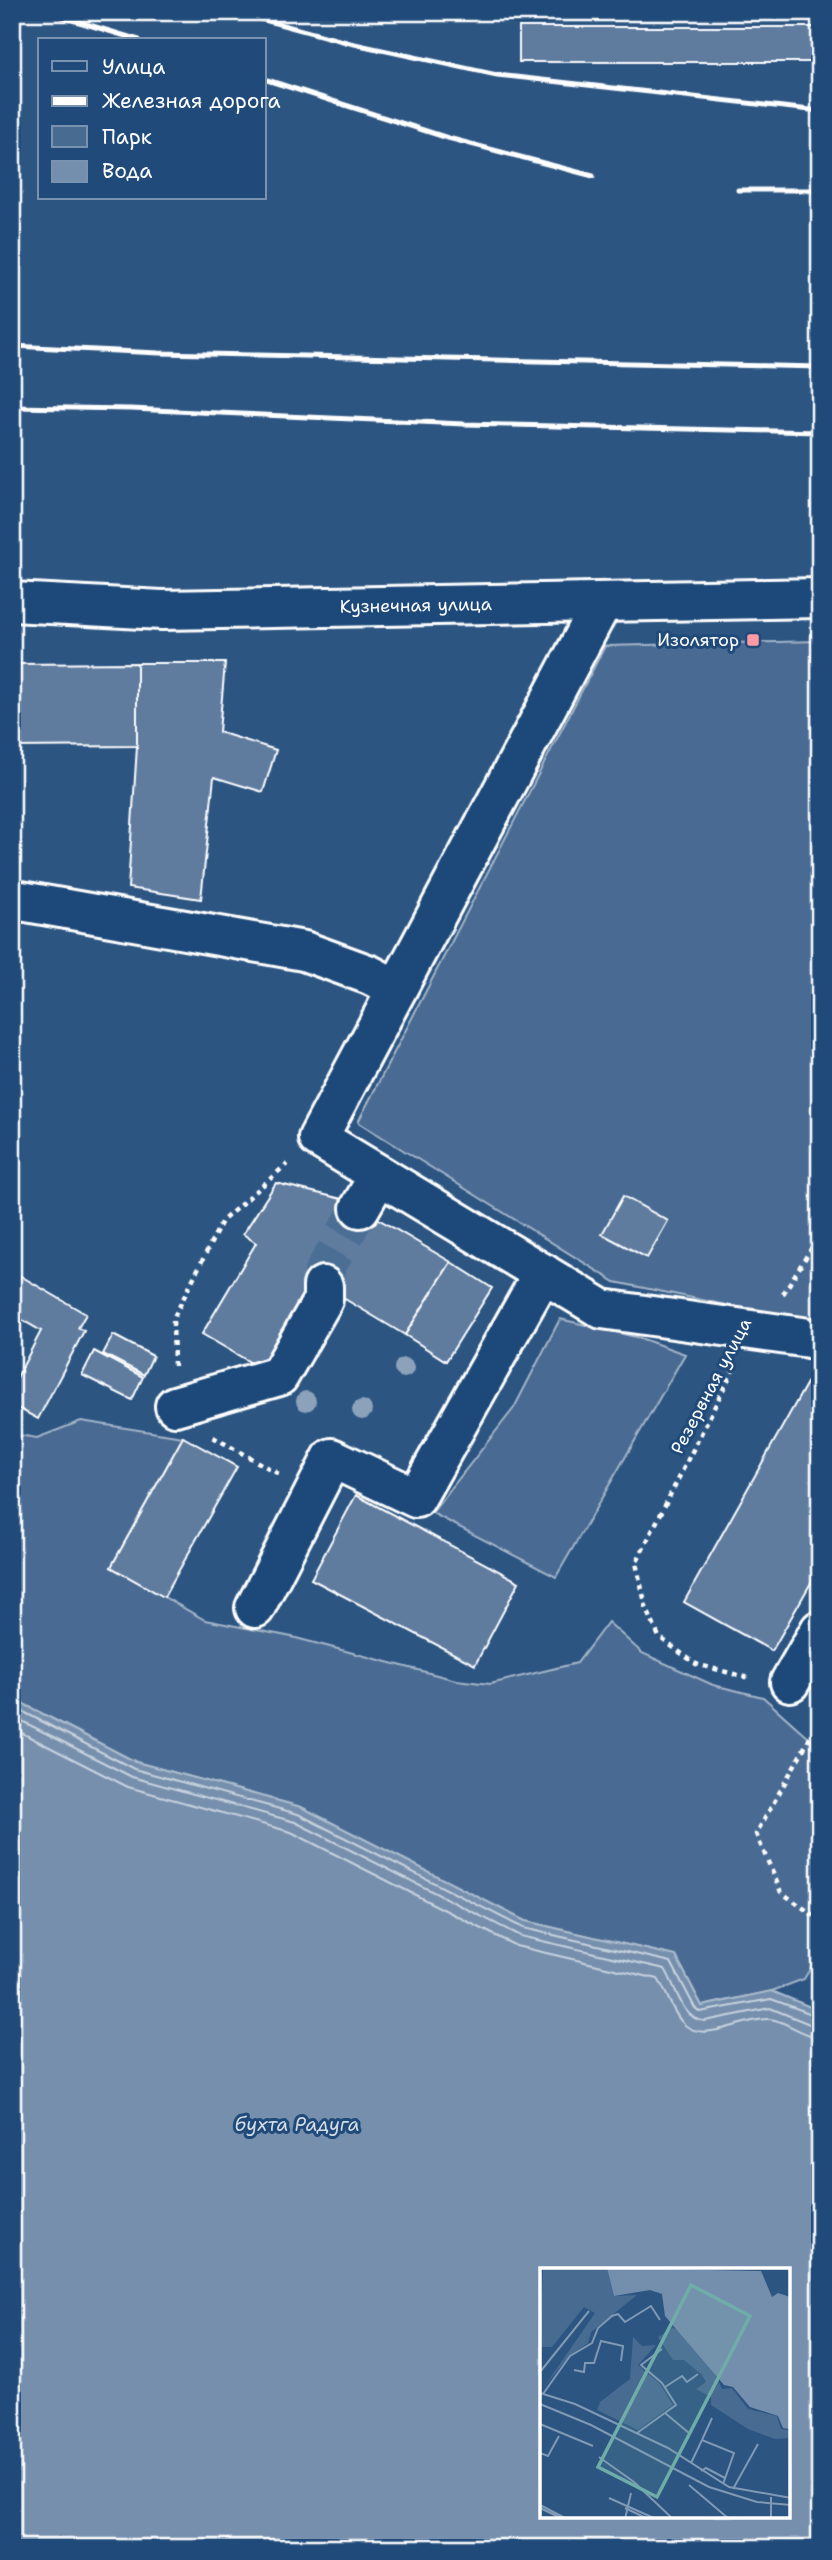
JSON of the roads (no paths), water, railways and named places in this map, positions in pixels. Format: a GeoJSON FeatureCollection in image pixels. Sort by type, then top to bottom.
{"type":"FeatureCollection","features":[{"type":"Feature","properties":{"kind":"street","name":"Кузнечная улица"},"geometry":{"type":"LineString","coordinates":[[12,602],[162,610],[820,598]]}},
{"type":"Feature","properties":{"kind":"street"},"geometry":{"type":"LineString","coordinates":[[602,603],[318,1138],[602,1309],[809,1338],[820,1342]]}},
{"type":"Feature","properties":{"kind":"street"},"geometry":{"type":"LineString","coordinates":[[21,901],[304,951],[370,975],[397,989]]}},
{"type":"Feature","properties":{"kind":"street"},"geometry":{"type":"LineString","coordinates":[[360,1208],[379,1175]]}},
{"type":"Feature","properties":{"kind":"street"},"geometry":{"type":"LineString","coordinates":[[255,1608],[332,1458],[416,1498],[543,1273]]}},
{"type":"Feature","properties":{"kind":"street"},"geometry":{"type":"LineString","coordinates":[[175,1406],[279,1376],[323,1300],[323,1286]]}},
{"type":"Feature","properties":{"kind":"street"},"geometry":{"type":"LineString","coordinates":[[790,1682],[820,1630]]}},
{"type":"Feature","properties":{"kind":"water","name":"бухта Радуга"},"geometry":{"type":"Polygon","coordinates":[[[12,1698],[136,1762],[301,1807],[525,1921],[676,1956],[702,2006],[772,1991],[820,2011],[820,2548],[12,2548],[12,1698]]]}},
{"type":"Feature","properties":{"kind":"tunnel"},"geometry":{"type":"LineString","coordinates":[[323,1286],[323,1273],[360,1208]]}},
{"type":"Feature","properties":{"kind":"railway"},"geometry":{"type":"LineString","coordinates":[[46,12],[132,38]]}},
{"type":"Feature","properties":{"kind":"railway"},"geometry":{"type":"LineString","coordinates":[[234,12],[350,43],[497,75],[820,111]]}},
{"type":"Feature","properties":{"kind":"railway"},"geometry":{"type":"LineString","coordinates":[[266,80],[448,138],[593,176]]}},
{"type":"Feature","properties":{"kind":"railway"},"geometry":{"type":"LineString","coordinates":[[738,190],[820,190]]}},
{"type":"Feature","properties":{"kind":"railway"},"geometry":{"type":"LineString","coordinates":[[12,346],[159,353],[820,367]]}},
{"type":"Feature","properties":{"kind":"railway"},"geometry":{"type":"LineString","coordinates":[[12,407],[131,409],[464,424],[820,432]]}},
{"type":"Feature","properties":{"kind":"place","name":"Изолятор"},"geometry":{"type":"Point","coordinates":[753,640]}}]}
